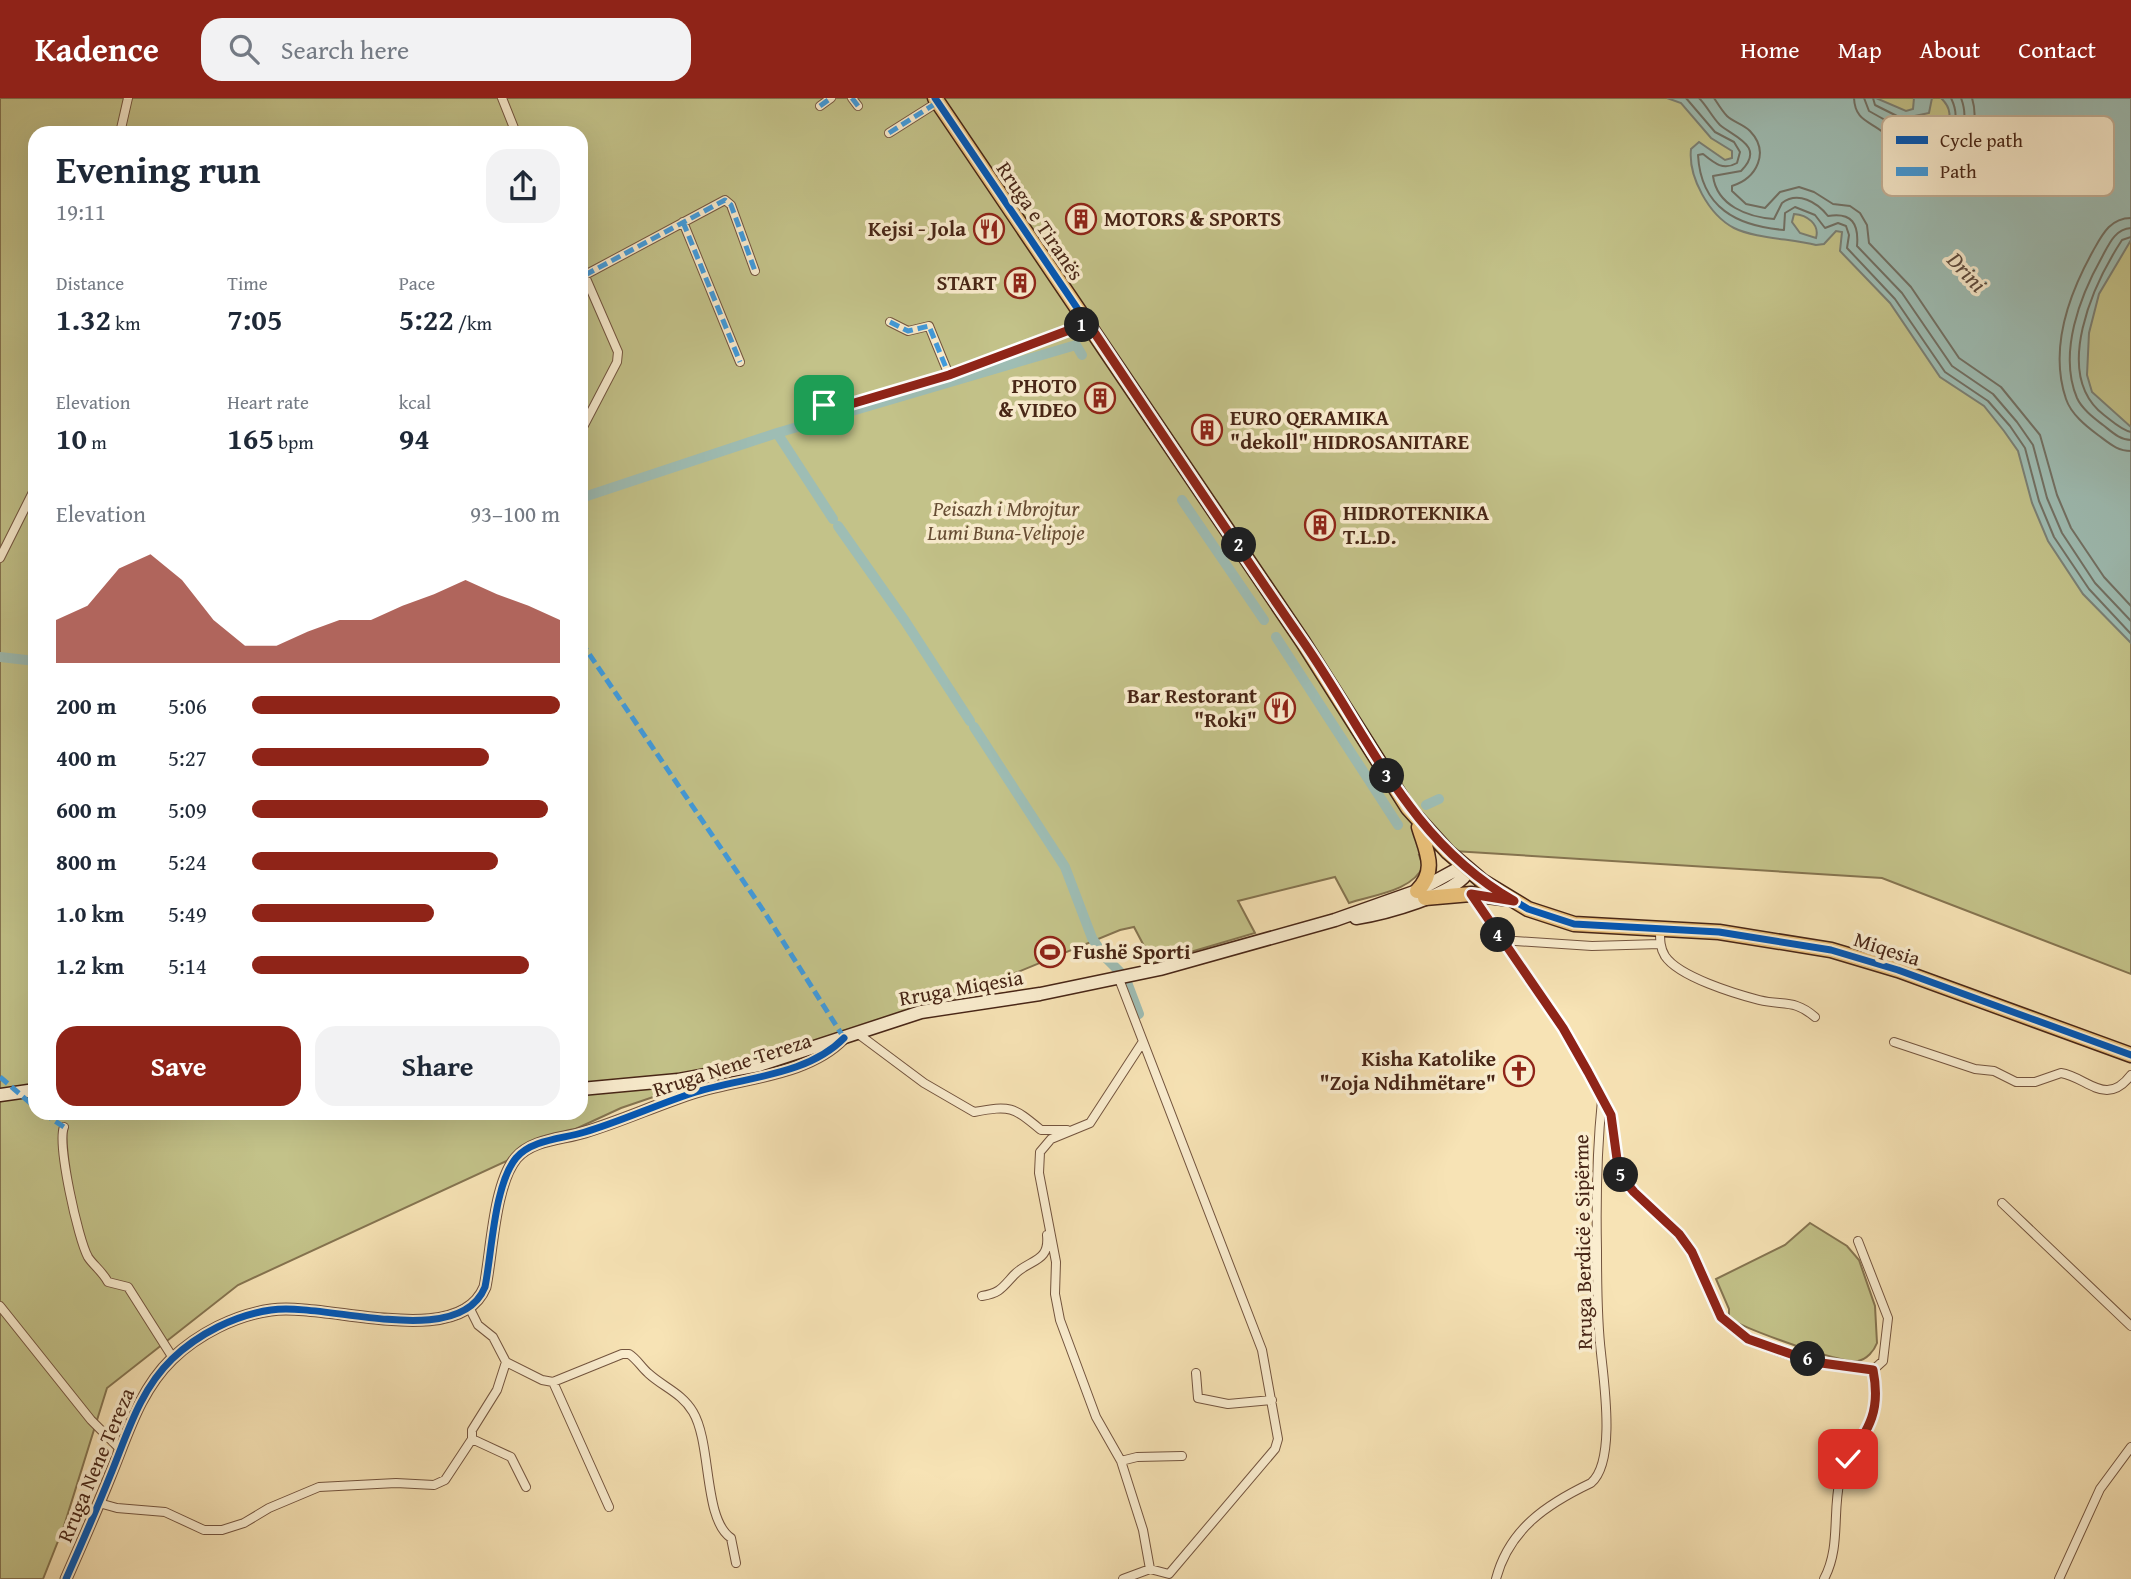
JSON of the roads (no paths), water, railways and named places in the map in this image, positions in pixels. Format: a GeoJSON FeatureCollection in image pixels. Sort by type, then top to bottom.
{"type":"FeatureCollection","features":[{"type":"Feature","properties":{"kind":"main road","name":"Rruga e Tiranës"},"geometry":{"type":"LineString","coordinates":[[936,100],[1303,642],[1417,819]]}},
{"type":"Feature","properties":{"kind":"main road"},"geometry":{"type":"LineString","coordinates":[[1417,819],[1466,868],[1514,901]]}},
{"type":"Feature","properties":{"kind":"main road"},"geometry":{"type":"LineString","coordinates":[[1417,819],[1430,859],[1421,895],[1471,894],[1514,901]]}},
{"type":"Feature","properties":{"kind":"main road","name":"Rruga Miqesia"},"geometry":{"type":"LineString","coordinates":[[588,1087],[678,1080],[759,1065],[902,1017],[944,1007],[1121,979],[1421,895],[1466,868]]}},
{"type":"Feature","properties":{"kind":"main road","name":"Miqesia"},"geometry":{"type":"LineString","coordinates":[[1514,901],[1557,920],[1660,937],[1729,933],[1831,950],[1898,970],[2131,1055]]}},
{"type":"Feature","properties":{"kind":"main road"},"geometry":{"type":"LineString","coordinates":[[0,1095],[28,1091]]}},
{"type":"Feature","properties":{"kind":"street"},"geometry":{"type":"LineString","coordinates":[[122,126],[128,98]]}},
{"type":"Feature","properties":{"kind":"street"},"geometry":{"type":"LineString","coordinates":[[502,98],[513,126]]}},
{"type":"Feature","properties":{"kind":"street"},"geometry":{"type":"LineString","coordinates":[[820,106],[831,98]]}},
{"type":"Feature","properties":{"kind":"street"},"geometry":{"type":"LineString","coordinates":[[852,98],[858,106]]}},
{"type":"Feature","properties":{"kind":"street","name":"Rruga e Tiranës"},"geometry":{"type":"LineString","coordinates":[[889,133],[936,100]]}},
{"type":"Feature","properties":{"kind":"street"},"geometry":{"type":"LineString","coordinates":[[588,269],[725,200],[729,201],[755,271]]}},
{"type":"Feature","properties":{"kind":"street"},"geometry":{"type":"LineString","coordinates":[[683,222],[740,362]]}},
{"type":"Feature","properties":{"kind":"street"},"geometry":{"type":"LineString","coordinates":[[588,283],[618,352],[617,362],[588,418]]}},
{"type":"Feature","properties":{"kind":"street"},"geometry":{"type":"LineString","coordinates":[[890,322],[908,331],[929,326],[949,375]]}},
{"type":"Feature","properties":{"kind":"street"},"geometry":{"type":"LineString","coordinates":[[821,395],[827,408],[834,409],[949,375],[1088,323]]}},
{"type":"Feature","properties":{"kind":"street"},"geometry":{"type":"LineString","coordinates":[[0,558],[28,502]]}},
{"type":"Feature","properties":{"kind":"street"},"geometry":{"type":"LineString","coordinates":[[1471,894],[1563,1028],[1611,1115],[1619,1174],[1686,1243],[1721,1317],[1748,1339],[1814,1362],[1873,1370],[1883,1361],[1888,1318],[1858,1241]]}},
{"type":"Feature","properties":{"kind":"street"},"geometry":{"type":"LineString","coordinates":[[1501,940],[1592,946],[1660,937],[1670,961],[1710,983],[1763,1001],[1795,1003],[1815,1017]]}},
{"type":"Feature","properties":{"kind":"street"},"geometry":{"type":"LineString","coordinates":[[1121,979],[1142,1043],[1262,1350],[1278,1439],[1275,1449],[1170,1576],[1150,1569],[1123,1579]]}},
{"type":"Feature","properties":{"kind":"street"},"geometry":{"type":"LineString","coordinates":[[857,1033],[924,1083],[974,1112],[1000,1107],[1020,1111],[1041,1130],[1070,1129]]}},
{"type":"Feature","properties":{"kind":"street","name":"Rruga Nene Tereza"},"geometry":{"type":"LineString","coordinates":[[71,1577],[146,1391],[173,1358],[206,1333],[271,1310],[291,1309],[439,1321],[470,1309],[480,1300],[485,1287],[504,1180],[517,1157],[527,1149],[595,1129],[693,1093],[811,1061],[832,1050],[844,1038]]}},
{"type":"Feature","properties":{"kind":"street"},"geometry":{"type":"LineString","coordinates":[[1894,1042],[1975,1069],[1994,1071],[2016,1082],[2035,1082],[2061,1073],[2091,1088],[2104,1090],[2120,1087],[2131,1075]]}},
{"type":"Feature","properties":{"kind":"street"},"geometry":{"type":"LineString","coordinates":[[1142,1043],[1090,1123],[1051,1139],[1040,1152],[1039,1173],[1056,1262],[1055,1294],[1060,1320],[1096,1417],[1121,1461],[1143,1530],[1150,1569]]}},
{"type":"Feature","properties":{"kind":"street","name":"Rruga Berdicë e Sipërme"},"geometry":{"type":"LineString","coordinates":[[1496,1579],[1513,1539],[1528,1521],[1591,1483],[1598,1477],[1601,1465],[1606,1419],[1597,1251],[1598,1151],[1602,1100]]}},
{"type":"Feature","properties":{"kind":"street"},"geometry":{"type":"LineString","coordinates":[[64,1127],[62,1142],[67,1181],[88,1257],[100,1268],[108,1282],[128,1287],[173,1358]]}},
{"type":"Feature","properties":{"kind":"street"},"geometry":{"type":"LineString","coordinates":[[2002,1203],[2131,1326]]}},
{"type":"Feature","properties":{"kind":"street"},"geometry":{"type":"LineString","coordinates":[[982,1296],[1003,1290],[1015,1274],[1038,1262],[1045,1254],[1048,1218]]}},
{"type":"Feature","properties":{"kind":"street"},"geometry":{"type":"LineString","coordinates":[[0,1306],[91,1420],[121,1450]]}},
{"type":"Feature","properties":{"kind":"street"},"geometry":{"type":"LineString","coordinates":[[470,1309],[478,1325],[494,1337],[506,1362],[527,1374],[553,1382],[621,1354],[629,1354],[656,1380],[682,1396],[702,1434],[716,1517],[724,1533],[732,1538],[736,1563]]}},
{"type":"Feature","properties":{"kind":"street"},"geometry":{"type":"LineString","coordinates":[[99,1503],[117,1508],[165,1512],[204,1530],[222,1530],[319,1487],[396,1483],[434,1485],[445,1480],[472,1439],[472,1430],[497,1390],[506,1362]]}},
{"type":"Feature","properties":{"kind":"street"},"geometry":{"type":"LineString","coordinates":[[1824,1579],[1835,1549],[1841,1476],[1877,1407],[1873,1370]]}},
{"type":"Feature","properties":{"kind":"street"},"geometry":{"type":"LineString","coordinates":[[1196,1373],[1198,1398],[1228,1404],[1272,1400]]}},
{"type":"Feature","properties":{"kind":"street"},"geometry":{"type":"LineString","coordinates":[[553,1382],[609,1507]]}},
{"type":"Feature","properties":{"kind":"street"},"geometry":{"type":"LineString","coordinates":[[472,1439],[511,1457],[526,1487]]}},
{"type":"Feature","properties":{"kind":"street"},"geometry":{"type":"LineString","coordinates":[[2059,1579],[2100,1489],[2131,1447]]}},
{"type":"Feature","properties":{"kind":"street"},"geometry":{"type":"LineString","coordinates":[[1121,1461],[1136,1457],[1182,1456]]}},
{"type":"Feature","properties":{"kind":"water","name":"Drini"},"geometry":{"type":"Polygon","coordinates":[[[1667,98],[1876,98],[1906,111],[1913,109],[1914,98],[1932,98],[1929,113],[1915,116],[1882,116],[1882,196],[2114,196],[2114,116],[1949,116],[1947,106],[1941,98],[2131,98],[2131,240],[2099,294],[2089,333],[2087,375],[2092,392],[2131,427],[2131,643],[2083,594],[2048,541],[2032,503],[2018,451],[2004,431],[1984,406],[1940,377],[1890,303],[1840,251],[1842,232],[1836,231],[1824,244],[1816,245],[1742,231],[1716,214],[1702,194],[1691,160],[1691,149],[1699,142],[1725,160],[1732,158],[1732,151],[1711,138],[1681,103],[1667,98]],[[1794,214],[1792,222],[1800,233],[1816,238],[1816,228],[1808,218],[1794,214]]]}},
{"type":"Feature","properties":{"kind":"waterway"},"geometry":{"type":"LineString","coordinates":[[588,496],[777,433],[1076,345],[1082,355]]}},
{"type":"Feature","properties":{"kind":"waterway"},"geometry":{"type":"LineString","coordinates":[[777,433],[833,519]]}},
{"type":"Feature","properties":{"kind":"waterway"},"geometry":{"type":"LineString","coordinates":[[1182,500],[1264,620]]}},
{"type":"Feature","properties":{"kind":"waterway"},"geometry":{"type":"LineString","coordinates":[[838,526],[905,621],[970,721]]}},
{"type":"Feature","properties":{"kind":"waterway"},"geometry":{"type":"LineString","coordinates":[[1276,637],[1398,825]]}},
{"type":"Feature","properties":{"kind":"waterway"},"geometry":{"type":"LineString","coordinates":[[0,657],[28,660]]}},
{"type":"Feature","properties":{"kind":"waterway"},"geometry":{"type":"LineString","coordinates":[[974,727],[1065,867],[1092,938],[1104,956],[1125,977],[1139,1014]]}},
{"type":"Feature","properties":{"kind":"waterway"},"geometry":{"type":"LineString","coordinates":[[1426,805],[1439,799]]}},
{"type":"Feature","properties":{"kind":"place","name":"MOTORS & SPORTS"},"geometry":{"type":"Point","coordinates":[1081,219]}},
{"type":"Feature","properties":{"kind":"place","name":"Kejsi - Jola"},"geometry":{"type":"Point","coordinates":[989,229]}},
{"type":"Feature","properties":{"kind":"place","name":"START"},"geometry":{"type":"Point","coordinates":[1020,283]}},
{"type":"Feature","properties":{"kind":"place","name":"PHOTO & VIDEO"},"geometry":{"type":"Point","coordinates":[1100,398]}},
{"type":"Feature","properties":{"kind":"place","name":"EURO QERAMIKA \"dekoll\" HIDROSANITARE"},"geometry":{"type":"Point","coordinates":[1207,430]}},
{"type":"Feature","properties":{"kind":"place","name":"HIDROTEKNIKA T.L.D."},"geometry":{"type":"Point","coordinates":[1320,525]}},
{"type":"Feature","properties":{"kind":"place","name":"Bar Restorant \"Roki\""},"geometry":{"type":"Point","coordinates":[1280,708]}},
{"type":"Feature","properties":{"kind":"place","name":"Fushë Sporti"},"geometry":{"type":"Point","coordinates":[1050,952]}},
{"type":"Feature","properties":{"kind":"place","name":"Kisha Katolike \"Zoja Ndihmëtare\""},"geometry":{"type":"Point","coordinates":[1519,1071]}},
{"type":"Feature","properties":{"kind":"park label","name":"Peisazh i Mbrojtur Lumi Buna-Velipoje"},"geometry":{"type":"Point","coordinates":[1006,521]}}]}
